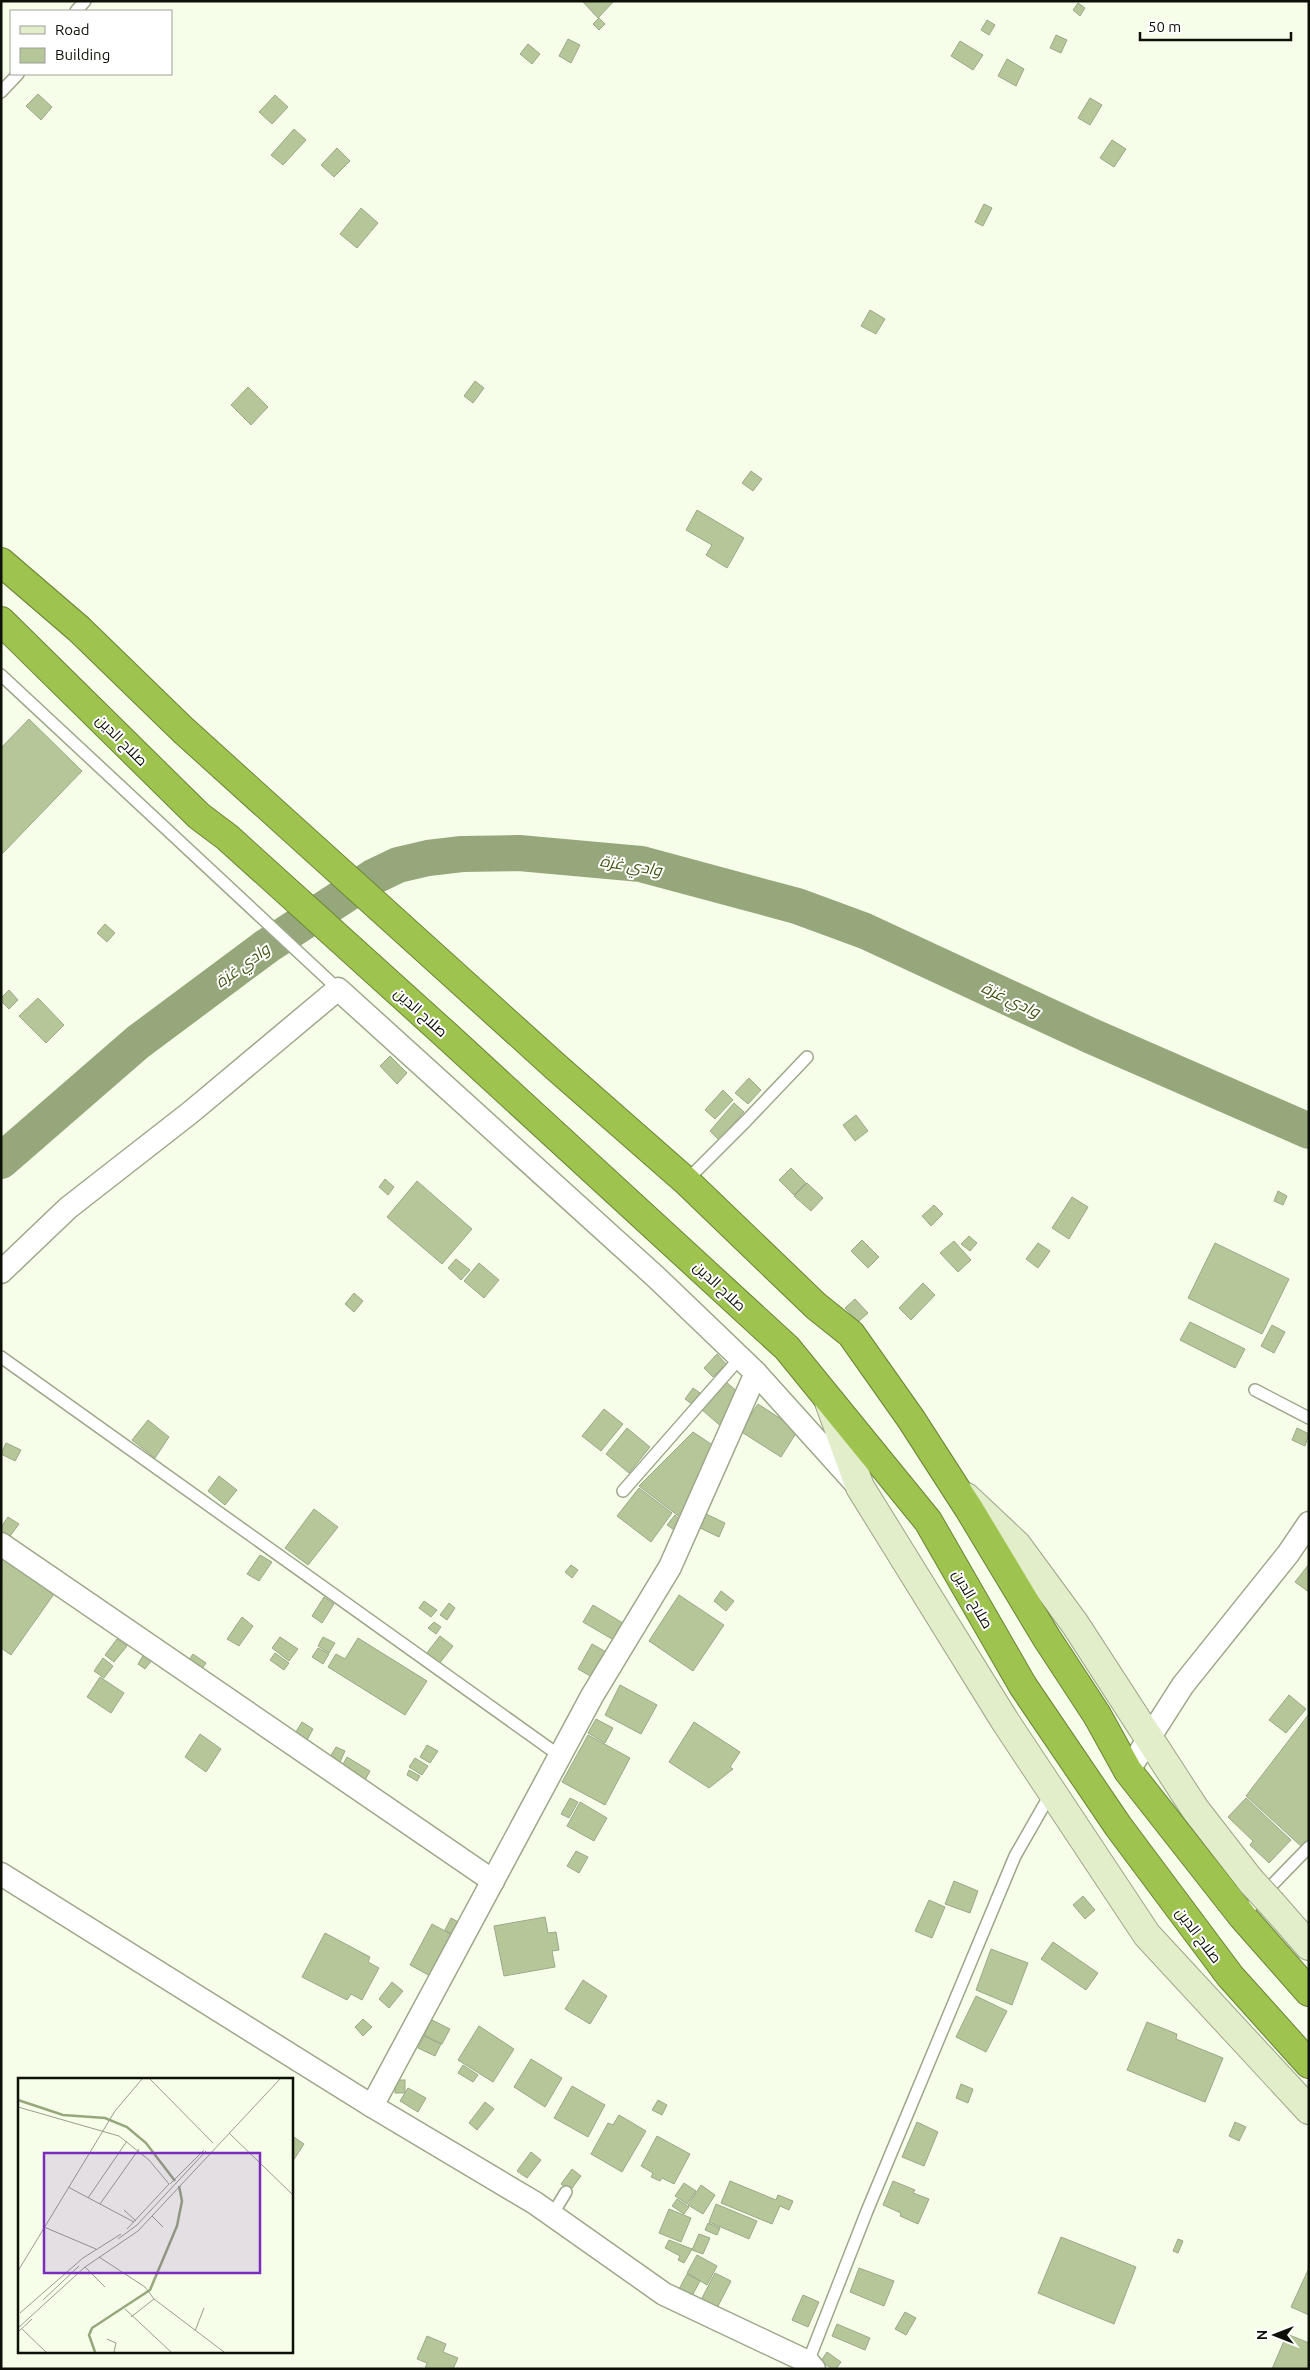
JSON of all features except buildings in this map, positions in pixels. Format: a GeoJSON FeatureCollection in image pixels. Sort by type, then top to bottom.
{"type":"FeatureCollection","features":[{"type":"Feature","properties":{"kind":"highway"},"geometry":{"type":"LineString","coordinates":[[1,562],[79,629],[183,730],[485,1003],[686,1181],[816,1306],[850,1334],[911,1419],[955,1487],[1046,1637],[1097,1715],[1128,1771],[1242,1916],[1309,1992]]}},
{"type":"Feature","properties":{"kind":"highway","name":"صلاح الدين"},"geometry":{"type":"LineString","coordinates":[[1,621],[199,816],[445,1034],[787,1348],[928,1522],[1023,1686],[1118,1826],[1230,1976],[1309,2064]]}},
{"type":"Feature","properties":{"kind":"main road"},"geometry":{"type":"LineString","coordinates":[[826,1396],[860,1487],[1005,1721],[1148,1934],[1309,2110]]}},
{"type":"Feature","properties":{"kind":"main road"},"geometry":{"type":"LineString","coordinates":[[955,1487],[1017,1545],[1075,1624],[1195,1809],[1250,1880],[1309,1946]]}},
{"type":"Feature","properties":{"kind":"street"},"geometry":{"type":"LineString","coordinates":[[1,1272],[68,1208],[191,1112],[338,989],[656,1278],[748,1366],[860,1487]]}},
{"type":"Feature","properties":{"kind":"street"},"geometry":{"type":"LineString","coordinates":[[372,2106],[592,1696],[670,1567],[748,1366]]}},
{"type":"Feature","properties":{"kind":"street"},"geometry":{"type":"LineString","coordinates":[[1128,1771],[1183,1685],[1288,1554],[1309,1523]]}},
{"type":"Feature","properties":{"kind":"street"},"geometry":{"type":"LineString","coordinates":[[1,1544],[493,1881]]}},
{"type":"Feature","properties":{"kind":"street"},"geometry":{"type":"LineString","coordinates":[[1,1874],[372,2106],[552,2215],[664,2294],[811,2365]]}},
{"type":"Feature","properties":{"kind":"lane"},"geometry":{"type":"LineString","coordinates":[[1,92],[17,75]]}},
{"type":"Feature","properties":{"kind":"lane"},"geometry":{"type":"LineString","coordinates":[[1,676],[338,989]]}},
{"type":"Feature","properties":{"kind":"lane"},"geometry":{"type":"LineString","coordinates":[[686,1181],[807,1057]]}},
{"type":"Feature","properties":{"kind":"lane"},"geometry":{"type":"LineString","coordinates":[[1,1357],[560,1756]]}},
{"type":"Feature","properties":{"kind":"lane"},"geometry":{"type":"LineString","coordinates":[[624,1491],[748,1366]]}},
{"type":"Feature","properties":{"kind":"lane"},"geometry":{"type":"LineString","coordinates":[[1255,1390],[1309,1418]]}},
{"type":"Feature","properties":{"kind":"lane"},"geometry":{"type":"LineString","coordinates":[[811,2365],[867,2212],[1015,1856],[1052,1792]]}},
{"type":"Feature","properties":{"kind":"lane"},"geometry":{"type":"LineString","coordinates":[[1242,1916],[1309,1847]]}},
{"type":"Feature","properties":{"kind":"lane"},"geometry":{"type":"LineString","coordinates":[[552,2215],[566,2192]]}},
{"type":"Feature","properties":{"kind":"waterway","name":"وادي غزة"},"geometry":{"type":"LineString","coordinates":[[1,1161],[138,1042],[267,946],[373,877],[398,865],[428,858],[462,854],[519,853],[641,864],[797,906],[865,931],[1089,1035],[1309,1131]]}}]}
